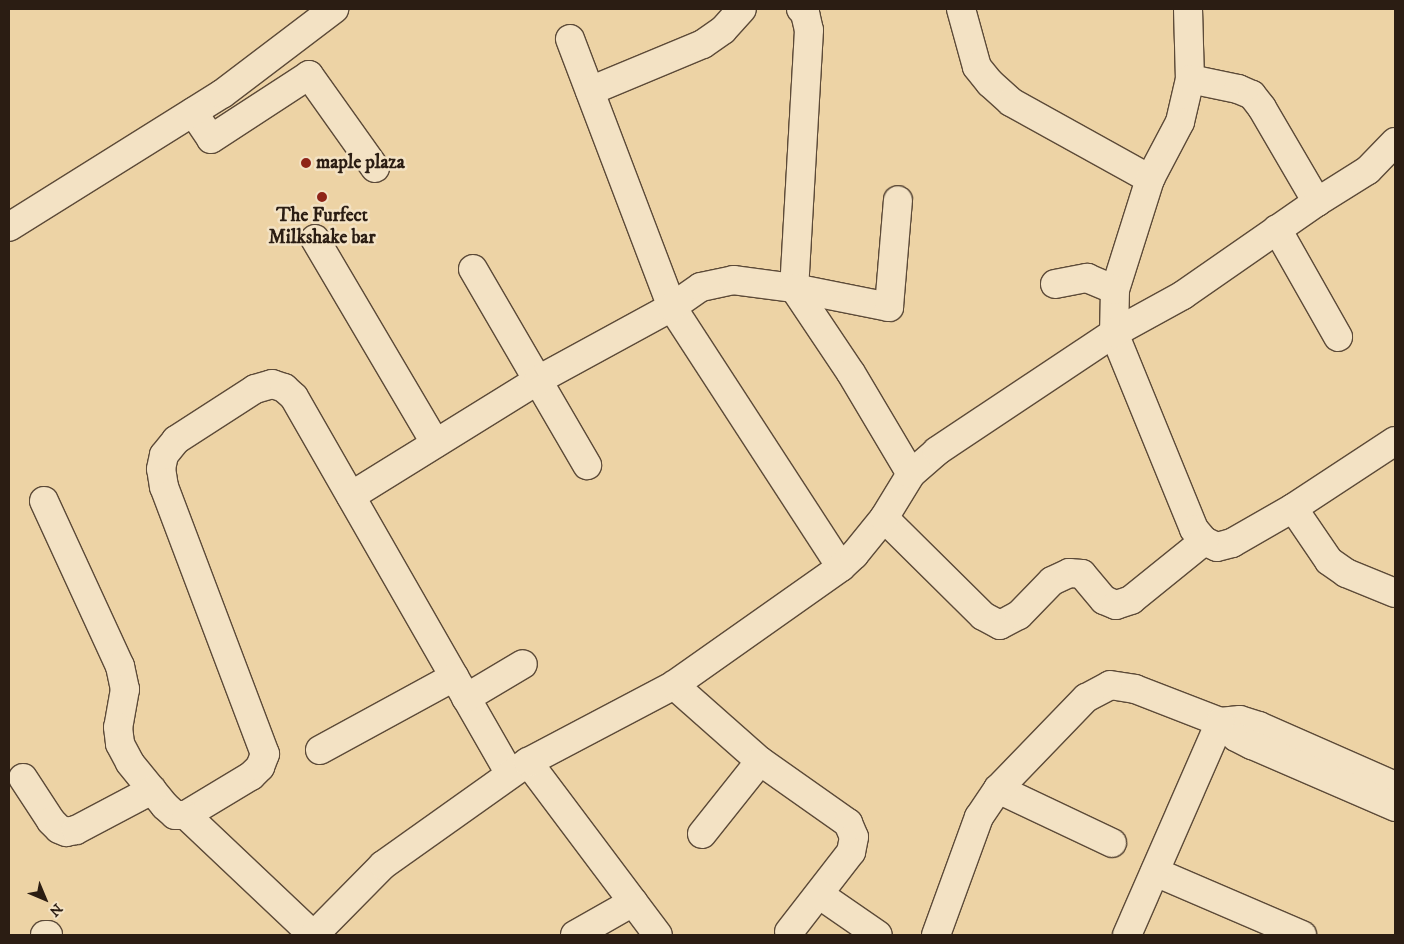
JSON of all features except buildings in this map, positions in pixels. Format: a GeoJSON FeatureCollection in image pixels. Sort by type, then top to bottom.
{"type":"FeatureCollection","features":[{"type":"Feature","properties":{"kind":"street"},"geometry":{"type":"LineString","coordinates":[[590,92],[702,44],[723,30],[742,9]]}},
{"type":"Feature","properties":{"kind":"street"},"geometry":{"type":"LineString","coordinates":[[961,9],[978,67],[990,83],[1011,102],[1150,178]]}},
{"type":"Feature","properties":{"kind":"street"},"geometry":{"type":"LineString","coordinates":[[1188,9],[1190,79],[1180,122],[1150,178],[1115,290],[1114,332],[1194,529],[1204,542],[1217,548],[1232,543],[1293,508],[1395,441]]}},
{"type":"Feature","properties":{"kind":"street"},"geometry":{"type":"LineString","coordinates":[[807,10],[810,30],[794,288],[851,373],[911,474]]}},
{"type":"Feature","properties":{"kind":"street"},"geometry":{"type":"LineString","coordinates":[[9,227],[222,94],[325,12]]}},
{"type":"Feature","properties":{"kind":"street"},"geometry":{"type":"LineString","coordinates":[[570,39],[672,307],[841,567]]}},
{"type":"Feature","properties":{"kind":"street"},"geometry":{"type":"LineString","coordinates":[[193,112],[211,139],[308,75],[375,168]]}},
{"type":"Feature","properties":{"kind":"street"},"geometry":{"type":"LineString","coordinates":[[1190,79],[1238,89],[1252,95],[1262,108],[1317,202]]}},
{"type":"Feature","properties":{"kind":"street"},"geometry":{"type":"LineString","coordinates":[[186,815],[314,935],[383,865],[519,768],[674,685],[841,567],[854,555],[884,518],[911,474],[936,451],[1114,332],[1183,295],[1277,229],[1368,170],[1395,142]]}},
{"type":"Feature","properties":{"kind":"street"},"geometry":{"type":"LineString","coordinates":[[351,496],[538,380],[672,307],[701,287],[718,281],[734,280],[794,288],[889,307],[898,200]]}},
{"type":"Feature","properties":{"kind":"street"},"geometry":{"type":"LineString","coordinates":[[1277,229],[1338,337]]}},
{"type":"Feature","properties":{"kind":"street"},"geometry":{"type":"LineString","coordinates":[[315,239],[435,444]]}},
{"type":"Feature","properties":{"kind":"street"},"geometry":{"type":"LineString","coordinates":[[473,269],[587,465]]}},
{"type":"Feature","properties":{"kind":"street"},"geometry":{"type":"LineString","coordinates":[[1055,284],[1087,278],[1115,290]]}},
{"type":"Feature","properties":{"kind":"street"},"geometry":{"type":"LineString","coordinates":[[44,501],[120,666],[125,688],[118,727],[120,744],[130,763],[174,815],[186,815],[251,776],[260,767],[265,754],[164,487],[161,469],[164,455],[176,440],[255,389],[272,384],[284,388],[294,398],[460,687],[519,768],[633,902],[658,935]]}},
{"type":"Feature","properties":{"kind":"street"},"geometry":{"type":"LineString","coordinates":[[1293,508],[1329,561],[1346,573],[1395,593]]}},
{"type":"Feature","properties":{"kind":"street"},"geometry":{"type":"LineString","coordinates":[[884,518],[983,616],[1000,625],[1019,615],[1052,581],[1069,572],[1082,574],[1104,600],[1116,605],[1131,600],[1204,542]]}},
{"type":"Feature","properties":{"kind":"street"},"geometry":{"type":"LineString","coordinates":[[320,750],[460,687],[523,664]]}},
{"type":"Feature","properties":{"kind":"street"},"geometry":{"type":"LineString","coordinates":[[674,685],[760,760],[848,823],[854,837],[851,852],[820,895],[789,932]]}},
{"type":"Feature","properties":{"kind":"street"},"geometry":{"type":"LineString","coordinates":[[936,935],[979,817],[998,789],[1086,698],[1110,685],[1135,688],[1220,722],[1236,737],[1252,745],[1395,807]]}},
{"type":"Feature","properties":{"kind":"street"},"geometry":{"type":"LineString","coordinates":[[1220,722],[1240,720],[1259,726],[1395,786]]}},
{"type":"Feature","properties":{"kind":"street"},"geometry":{"type":"LineString","coordinates":[[1127,935],[1220,722]]}},
{"type":"Feature","properties":{"kind":"street"},"geometry":{"type":"LineString","coordinates":[[702,834],[760,760]]}},
{"type":"Feature","properties":{"kind":"street"},"geometry":{"type":"LineString","coordinates":[[23,778],[51,821],[59,829],[66,832],[76,830],[152,790]]}},
{"type":"Feature","properties":{"kind":"street"},"geometry":{"type":"LineString","coordinates":[[998,789],[1112,843]]}},
{"type":"Feature","properties":{"kind":"street"},"geometry":{"type":"LineString","coordinates":[[1155,872],[1295,934]]}},
{"type":"Feature","properties":{"kind":"street"},"geometry":{"type":"LineString","coordinates":[[820,895],[878,935]]}},
{"type":"Feature","properties":{"kind":"street"},"geometry":{"type":"LineString","coordinates":[[575,935],[633,902]]}},
{"type":"Feature","properties":{"kind":"place","name":"maple plaza"},"geometry":{"type":"Point","coordinates":[306,163]}},
{"type":"Feature","properties":{"kind":"place","name":"The Furfect Milkshake bar"},"geometry":{"type":"Point","coordinates":[322,197]}}]}
